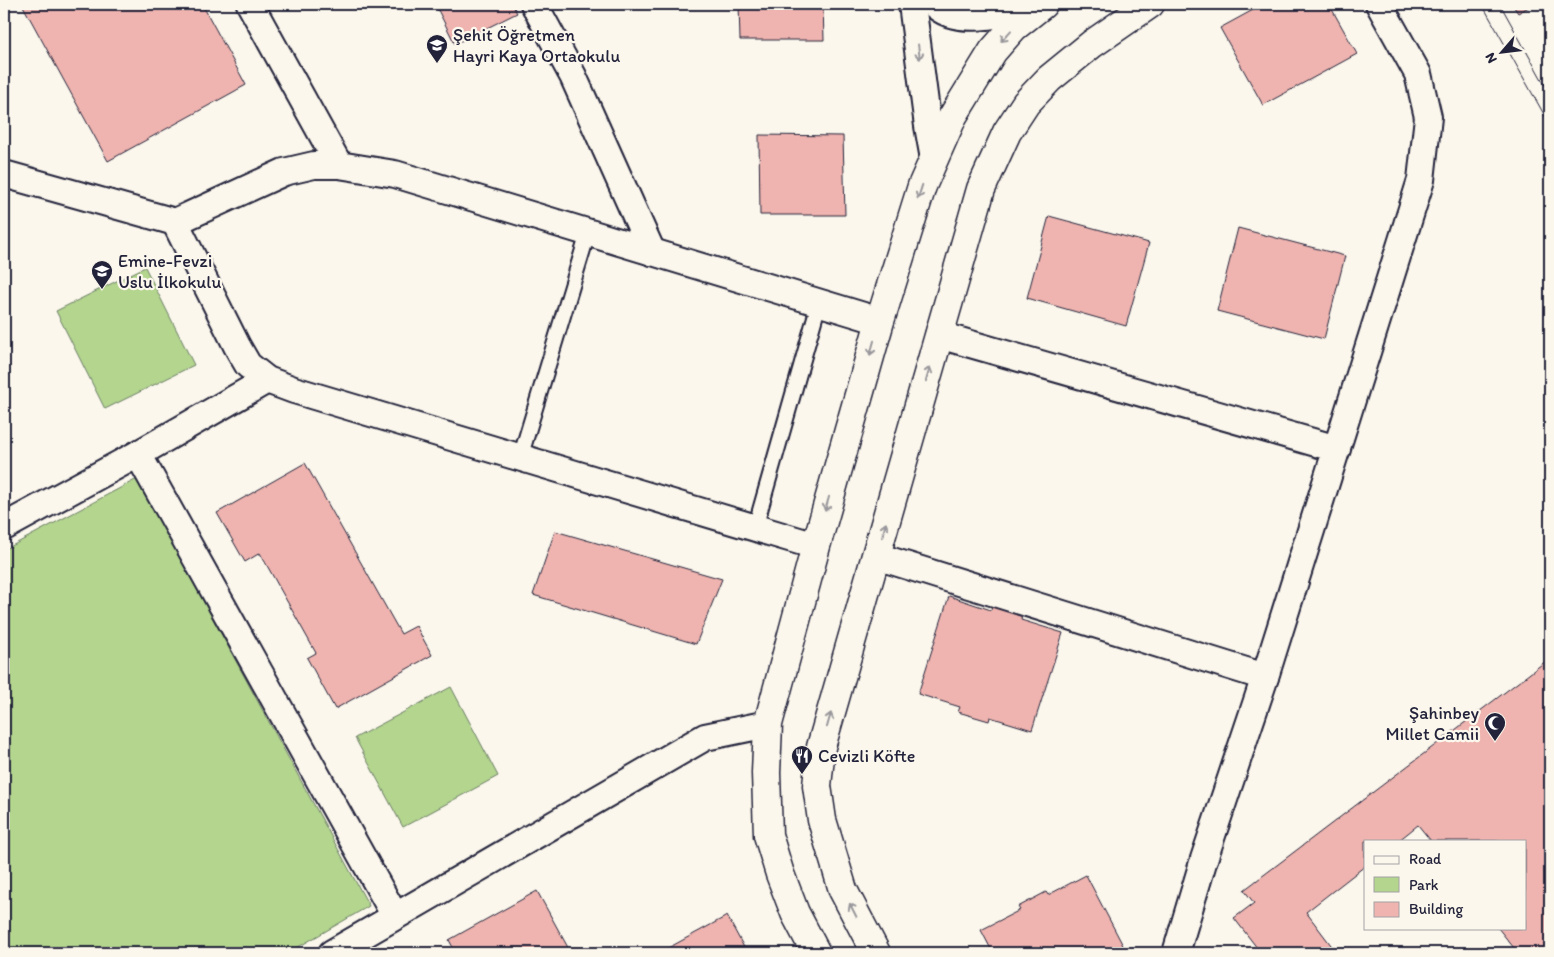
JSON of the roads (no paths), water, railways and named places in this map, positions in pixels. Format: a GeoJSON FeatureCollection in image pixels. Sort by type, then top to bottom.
{"type":"FeatureCollection","features":[{"type":"Feature","properties":{"kind":"main road"},"geometry":{"type":"LineString","coordinates":[[876,953],[843,890],[822,820],[817,786],[821,747],[981,189],[1007,132],[1026,103],[1049,79],[1092,44],[1150,4]]}},
{"type":"Feature","properties":{"kind":"main road"},"geometry":{"type":"LineString","coordinates":[[816,953],[795,913],[768,835],[766,772],[768,724],[880,321],[922,186],[953,116],[993,51],[1014,27],[1041,5]]}},
{"type":"Feature","properties":{"kind":"street"},"geometry":{"type":"LineString","coordinates":[[250,4],[339,165]]}},
{"type":"Feature","properties":{"kind":"street"},"geometry":{"type":"LineString","coordinates":[[534,4],[573,76],[652,252]]}},
{"type":"Feature","properties":{"kind":"street"},"geometry":{"type":"LineString","coordinates":[[912,4],[934,159]]}},
{"type":"Feature","properties":{"kind":"street"},"geometry":{"type":"LineString","coordinates":[[934,4],[940,10],[964,17],[987,16],[1041,5]]}},
{"type":"Feature","properties":{"kind":"street"},"geometry":{"type":"LineString","coordinates":[[1176,953],[1204,859],[1265,677],[1421,180],[1428,117],[1418,74],[1379,4]]}},
{"type":"Feature","properties":{"kind":"street"},"geometry":{"type":"LineString","coordinates":[[4,174],[175,222],[284,172],[314,165],[339,165],[395,174],[880,321]]}},
{"type":"Feature","properties":{"kind":"street"},"geometry":{"type":"LineString","coordinates":[[175,222],[244,359],[248,365],[267,380],[294,390],[816,546]]}},
{"type":"Feature","properties":{"kind":"street"},"geometry":{"type":"LineString","coordinates":[[939,335],[1337,448]]}},
{"type":"Feature","properties":{"kind":"street"},"geometry":{"type":"LineString","coordinates":[[4,527],[138,454],[267,380]]}},
{"type":"Feature","properties":{"kind":"street"},"geometry":{"type":"LineString","coordinates":[[138,454],[395,916]]}},
{"type":"Feature","properties":{"kind":"street"},"geometry":{"type":"LineString","coordinates":[[876,556],[1265,677]]}},
{"type":"Feature","properties":{"kind":"street"},"geometry":{"type":"LineString","coordinates":[[332,953],[705,737],[768,724]]}},
{"type":"Feature","properties":{"kind":"lane"},"geometry":{"type":"LineString","coordinates":[[520,458],[588,233]]}},
{"type":"Feature","properties":{"kind":"lane"},"geometry":{"type":"LineString","coordinates":[[755,528],[819,303]]}},
{"type":"Feature","properties":{"kind":"tram line"},"geometry":{"type":"LineString","coordinates":[[1482,4],[1550,125]]}},
{"type":"Feature","properties":{"kind":"tram line"},"geometry":{"type":"LineString","coordinates":[[1500,4],[1550,94]]}},
{"type":"Feature","properties":{"kind":"place","name":"Şehit Öğretmen Hayri Kaya Ortaokulu"},"geometry":{"type":"Point","coordinates":[437,64]}},
{"type":"Feature","properties":{"kind":"place","name":"Emine-Fevzi Uslu İlkokulu"},"geometry":{"type":"Point","coordinates":[102,290]}},
{"type":"Feature","properties":{"kind":"place","name":"Şahinbey Millet Camii"},"geometry":{"type":"Point","coordinates":[1495,742]}},
{"type":"Feature","properties":{"kind":"place","name":"Cevizli Köfte"},"geometry":{"type":"Point","coordinates":[802,775]}}]}
